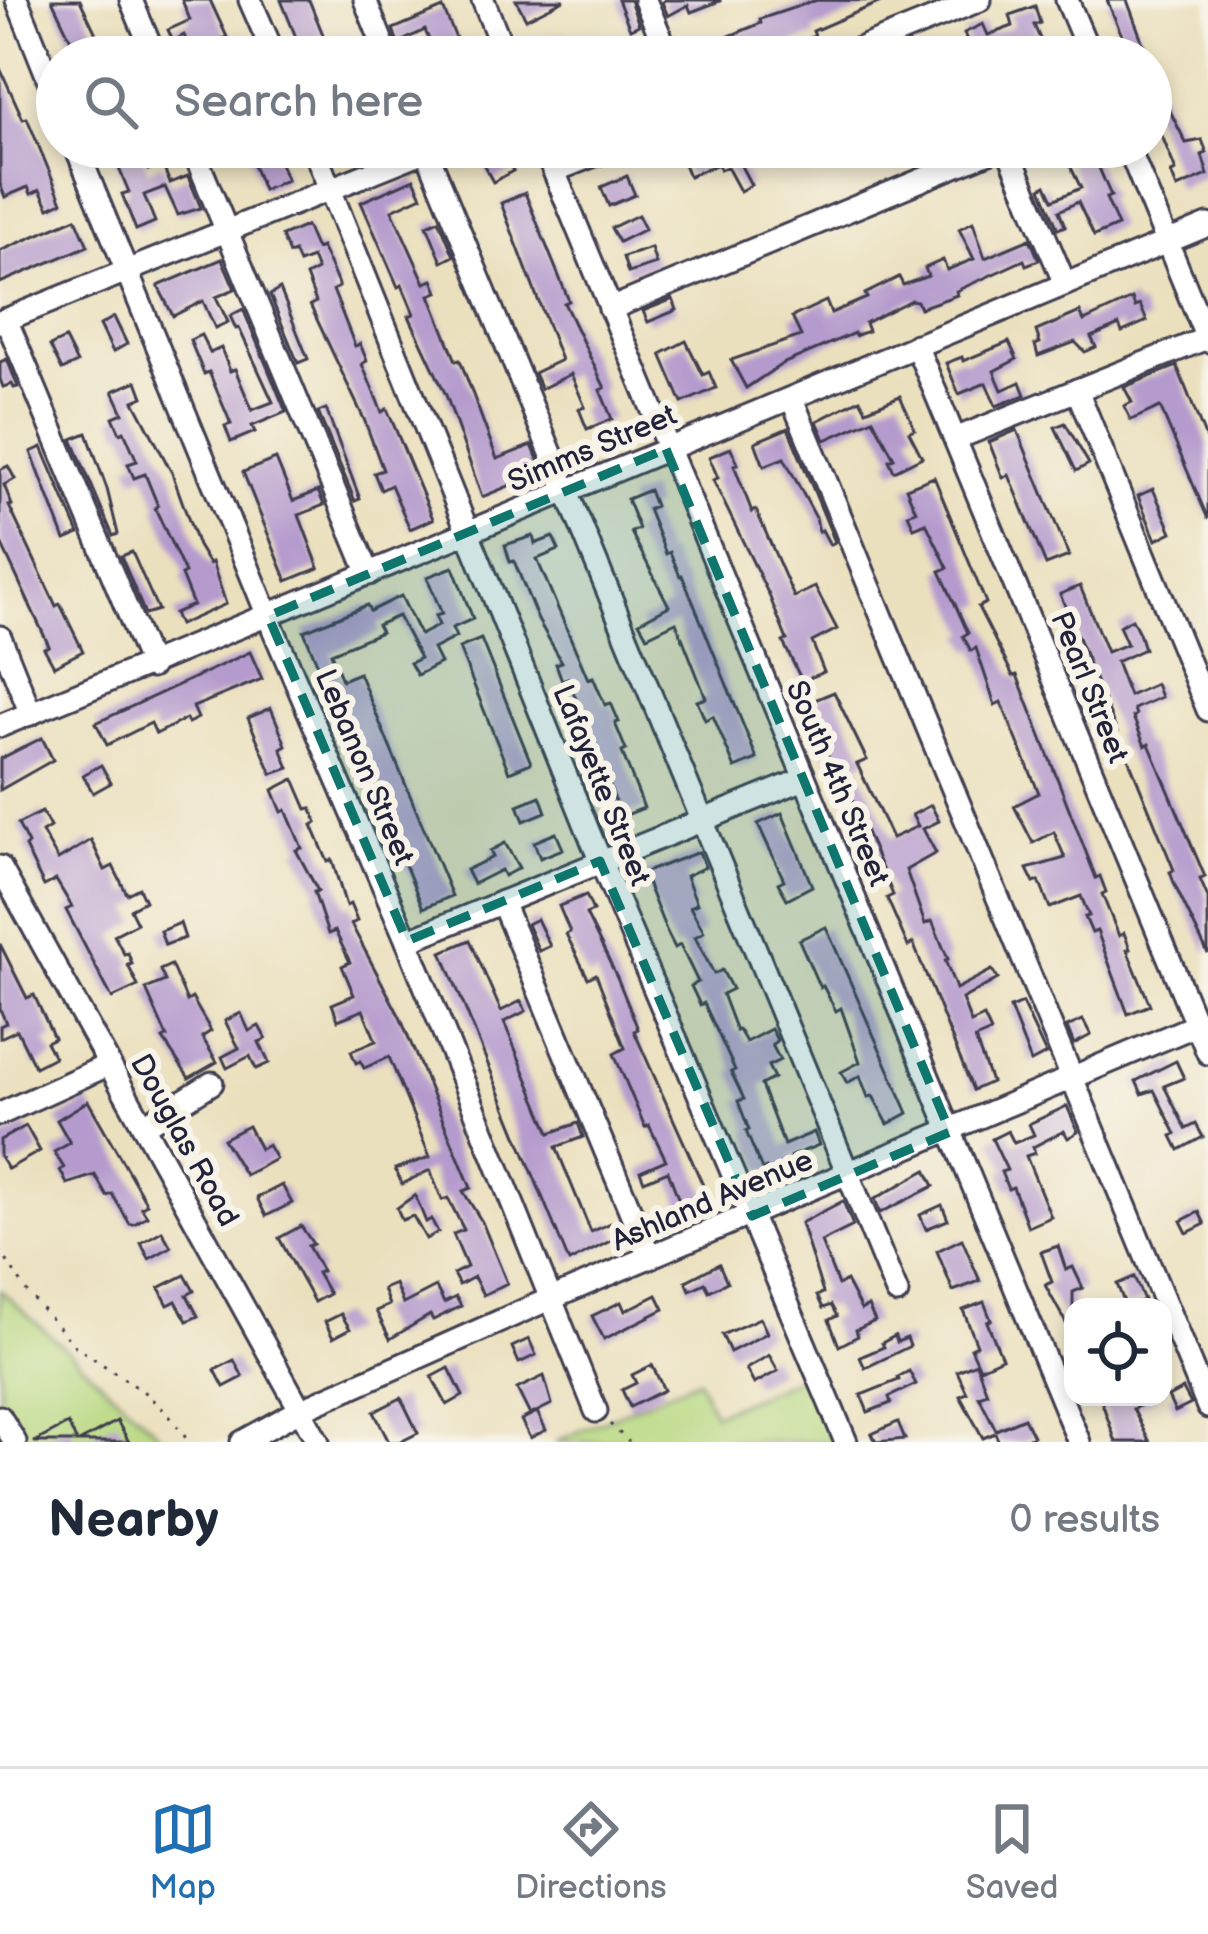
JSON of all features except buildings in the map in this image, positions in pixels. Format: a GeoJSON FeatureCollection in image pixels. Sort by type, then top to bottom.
{"type":"FeatureCollection","features":[{"type":"Feature","properties":{"kind":"street"},"geometry":{"type":"LineString","coordinates":[[17,0],[36,48]]}},
{"type":"Feature","properties":{"kind":"street"},"geometry":{"type":"LineString","coordinates":[[131,0],[146,36]]}},
{"type":"Feature","properties":{"kind":"street"},"geometry":{"type":"LineString","coordinates":[[250,0],[265,36]]}},
{"type":"Feature","properties":{"kind":"street"},"geometry":{"type":"LineString","coordinates":[[365,0],[380,36]]}},
{"type":"Feature","properties":{"kind":"street"},"geometry":{"type":"LineString","coordinates":[[483,0],[498,36]]}},
{"type":"Feature","properties":{"kind":"street"},"geometry":{"type":"LineString","coordinates":[[646,0],[661,36]]}},
{"type":"Feature","properties":{"kind":"street"},"geometry":{"type":"LineString","coordinates":[[878,36],[924,11],[980,0]]}},
{"type":"Feature","properties":{"kind":"street"},"geometry":{"type":"LineString","coordinates":[[1067,0],[1082,36]]}},
{"type":"Feature","properties":{"kind":"street","name":"Lebanon Street"},"geometry":{"type":"LineString","coordinates":[[85,168],[407,941],[549,1300],[602,1416]]}},
{"type":"Feature","properties":{"kind":"street"},"geometry":{"type":"LineString","coordinates":[[201,168],[369,574]]}},
{"type":"Feature","properties":{"kind":"street","name":"Lafayette Street"},"geometry":{"type":"LineString","coordinates":[[322,168],[600,861],[846,1442]]}},
{"type":"Feature","properties":{"kind":"street"},"geometry":{"type":"LineString","coordinates":[[151,667],[3,320],[380,168]]}},
{"type":"Feature","properties":{"kind":"street"},"geometry":{"type":"LineString","coordinates":[[437,168],[897,1293]]}},
{"type":"Feature","properties":{"kind":"street","name":"South 4th Street"},"geometry":{"type":"LineString","coordinates":[[553,168],[1079,1442]]}},
{"type":"Feature","properties":{"kind":"street"},"geometry":{"type":"LineString","coordinates":[[554,171],[562,168]]}},
{"type":"Feature","properties":{"kind":"street"},"geometry":{"type":"LineString","coordinates":[[610,310],[953,168]]}},
{"type":"Feature","properties":{"kind":"street"},"geometry":{"type":"LineString","coordinates":[[1013,168],[1065,284]]}},
{"type":"Feature","properties":{"kind":"street"},"geometry":{"type":"LineString","coordinates":[[955,439],[1207,339],[1137,168]]}},
{"type":"Feature","properties":{"kind":"street","name":"Simms Street"},"geometry":{"type":"LineString","coordinates":[[0,726],[1208,225]]}},
{"type":"Feature","properties":{"kind":"street","name":"Pearl Street"},"geometry":{"type":"LineString","coordinates":[[916,345],[1202,1023],[1208,1053]]}},
{"type":"Feature","properties":{"kind":"street"},"geometry":{"type":"LineString","coordinates":[[1077,390],[1208,710]]}},
{"type":"Feature","properties":{"kind":"street"},"geometry":{"type":"LineString","coordinates":[[792,399],[1208,1408]]}},
{"type":"Feature","properties":{"kind":"street"},"geometry":{"type":"LineString","coordinates":[[0,638],[31,714]]}},
{"type":"Feature","properties":{"kind":"street"},"geometry":{"type":"LineString","coordinates":[[407,941],[804,778]]}},
{"type":"Feature","properties":{"kind":"street","name":"Douglas Road"},"geometry":{"type":"LineString","coordinates":[[0,867],[318,1442]]}},
{"type":"Feature","properties":{"kind":"street"},"geometry":{"type":"LineString","coordinates":[[502,902],[650,1258]]}},
{"type":"Feature","properties":{"kind":"street","name":"Ashland Avenue"},"geometry":{"type":"LineString","coordinates":[[242,1442],[300,1410],[549,1300],[1202,1023]]}},
{"type":"Feature","properties":{"kind":"street"},"geometry":{"type":"LineString","coordinates":[[0,1114],[108,1065]]}},
{"type":"Feature","properties":{"kind":"street"},"geometry":{"type":"LineString","coordinates":[[142,1126],[212,1083]]}},
{"type":"Feature","properties":{"kind":"street"},"geometry":{"type":"LineString","coordinates":[[0,1417],[15,1442]]}},
{"type":"Feature","properties":{"kind":"path"},"geometry":{"type":"LineString","coordinates":[[0,1250],[27,1292],[75,1346],[144,1392],[188,1442]]}},
{"type":"Feature","properties":{"kind":"path"},"geometry":{"type":"LineString","coordinates":[[602,1416],[629,1442]]}},
{"type":"Feature","properties":{"kind":"highlighted area"},"geometry":{"type":"Polygon","coordinates":[[[666,449],[950,1132],[752,1216],[600,861],[407,941],[268,616],[666,449]]]}},
{"type":"Feature","properties":{"kind":"green space"},"geometry":{"type":"Polygon","coordinates":[[[0,1290],[168,1442],[0,1442],[0,1290]]]}},
{"type":"Feature","properties":{"kind":"green space"},"geometry":{"type":"Polygon","coordinates":[[[805,1375],[833,1442],[555,1442],[698,1379],[714,1414],[805,1375]]]}}]}
